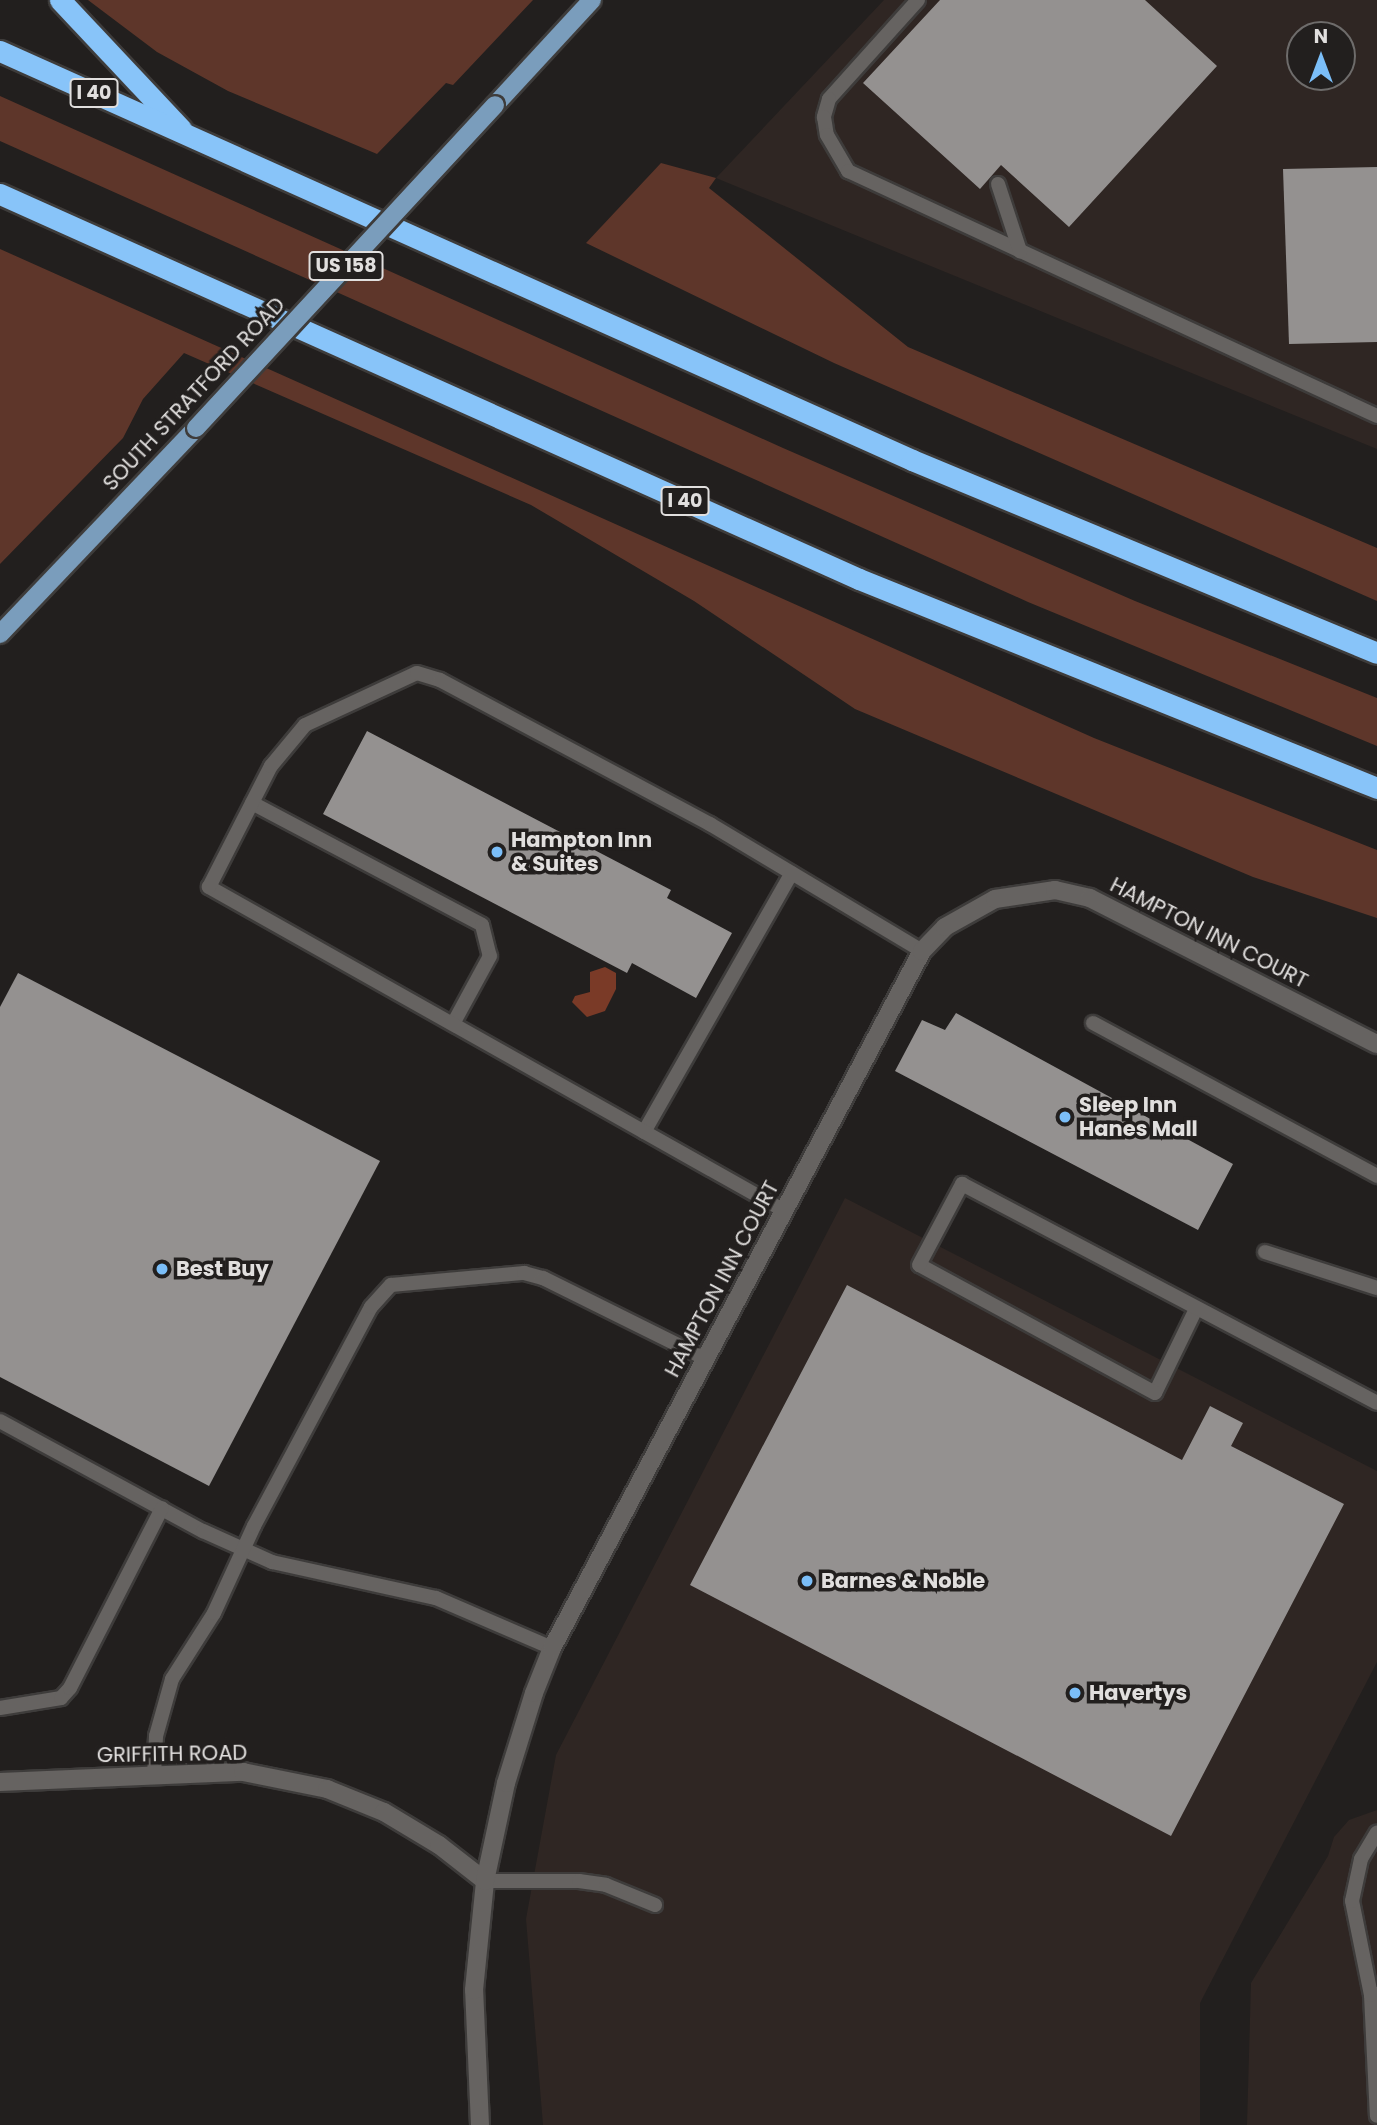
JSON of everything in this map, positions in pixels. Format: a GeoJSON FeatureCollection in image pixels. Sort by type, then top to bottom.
{"type":"FeatureCollection","features":[{"type":"Feature","properties":{"kind":"highway"},"geometry":{"type":"LineString","coordinates":[[60,0],[187,135]]}},
{"type":"Feature","properties":{"kind":"highway","name":"I 40"},"geometry":{"type":"LineString","coordinates":[[0,51],[912,460],[1377,653]]}},
{"type":"Feature","properties":{"kind":"highway","name":"I 40"},"geometry":{"type":"LineString","coordinates":[[0,194],[859,579],[1377,788]]}},
{"type":"Feature","properties":{"kind":"main road","name":"SOUTH STRATFORD ROAD"},"geometry":{"type":"LineString","coordinates":[[0,634],[196,428],[592,0]]}},
{"type":"Feature","properties":{"kind":"street","name":"HAMPTON INN COURT"},"geometry":{"type":"LineString","coordinates":[[480,2125],[474,1990],[485,1881],[521,1730],[552,1647],[922,951],[945,927],[995,899],[1055,890],[1090,898],[1377,1045]]}},
{"type":"Feature","properties":{"kind":"street","name":"GRIFFITH ROAD"},"geometry":{"type":"LineString","coordinates":[[0,1782],[243,1772],[327,1789],[384,1812],[439,1845],[485,1881]]}},
{"type":"Feature","properties":{"kind":"lane"},"geometry":{"type":"LineString","coordinates":[[918,0],[830,99],[824,117],[827,135],[848,171],[1377,416]]}},
{"type":"Feature","properties":{"kind":"lane"},"geometry":{"type":"LineString","coordinates":[[998,184],[1020,251]]}},
{"type":"Feature","properties":{"kind":"lane"},"geometry":{"type":"LineString","coordinates":[[783,1210],[209,887],[271,766],[305,725],[417,673],[440,680],[698,817],[922,951]]}},
{"type":"Feature","properties":{"kind":"lane"},"geometry":{"type":"LineString","coordinates":[[252,803],[482,925],[490,956],[453,1024]]}},
{"type":"Feature","properties":{"kind":"lane"},"geometry":{"type":"LineString","coordinates":[[644,1132],[792,873]]}},
{"type":"Feature","properties":{"kind":"lane"},"geometry":{"type":"LineString","coordinates":[[1093,1023],[1315,1146],[1377,1176]]}},
{"type":"Feature","properties":{"kind":"lane"},"geometry":{"type":"LineString","coordinates":[[1196,1309],[1156,1393],[919,1265],[962,1184],[1377,1403]]}},
{"type":"Feature","properties":{"kind":"lane"},"geometry":{"type":"LineString","coordinates":[[1265,1252],[1377,1288]]}},
{"type":"Feature","properties":{"kind":"lane"},"geometry":{"type":"LineString","coordinates":[[154,1775],[156,1736],[164,1700],[246,1550],[254,1526],[371,1307],[391,1285],[503,1274],[543,1278],[706,1359]]}},
{"type":"Feature","properties":{"kind":"lane"},"geometry":{"type":"LineString","coordinates":[[0,1421],[246,1550],[301,1570],[436,1598],[552,1647]]}},
{"type":"Feature","properties":{"kind":"lane"},"geometry":{"type":"LineString","coordinates":[[0,1708],[61,1698],[70,1688],[162,1508]]}},
{"type":"Feature","properties":{"kind":"lane"},"geometry":{"type":"LineString","coordinates":[[1377,1832],[1361,1859],[1352,1901],[1374,1994],[1377,2116]]}},
{"type":"Feature","properties":{"kind":"lane"},"geometry":{"type":"LineString","coordinates":[[485,1881],[579,1881],[606,1885],[655,1905]]}},
{"type":"Feature","properties":{"kind":"shaded area"},"geometry":{"type":"Polygon","coordinates":[[[88,0],[533,0],[453,85],[446,83],[377,154],[228,91],[157,52],[88,0]]]}},
{"type":"Feature","properties":{"kind":"shaded area"},"geometry":{"type":"Polygon","coordinates":[[[884,0],[1377,0],[1377,449],[716,178],[884,0]]]}},
{"type":"Feature","properties":{"kind":"shaded area"},"geometry":{"type":"Polygon","coordinates":[[[0,96],[783,448],[1135,601],[1377,698],[1377,746],[1028,602],[0,141],[0,96]]]}},
{"type":"Feature","properties":{"kind":"shaded area"},"geometry":{"type":"Polygon","coordinates":[[[661,163],[716,178],[709,188],[908,347],[1377,548],[1377,601],[834,363],[586,243],[661,163]]]}},
{"type":"Feature","properties":{"kind":"shaded area"},"geometry":{"type":"Polygon","coordinates":[[[0,249],[1094,738],[1377,850],[1377,918],[1253,877],[855,709],[694,601],[531,505],[184,353],[143,399],[123,438],[0,564],[0,249]]]}},
{"type":"Feature","properties":{"kind":"shaded area"},"geometry":{"type":"Polygon","coordinates":[[[605,967],[616,973],[616,989],[605,1011],[587,1017],[572,1002],[575,996],[590,992],[590,972],[605,967]]]}},
{"type":"Feature","properties":{"kind":"shaded area"},"geometry":{"type":"Polygon","coordinates":[[[845,1198],[1377,1471],[1377,1662],[1200,2003],[1200,2125],[543,2125],[526,1919],[556,1755],[845,1198]]]}},
{"type":"Feature","properties":{"kind":"shaded area"},"geometry":{"type":"Polygon","coordinates":[[[1377,1810],[1377,2125],[1247,2125],[1251,1983],[1328,1856],[1334,1837],[1349,1820],[1377,1810]]]}},
{"type":"Feature","properties":{"kind":"building"},"geometry":{"type":"Polygon","coordinates":[[[940,0],[1145,0],[1217,66],[1069,227],[1001,165],[980,189],[863,83],[940,0]]]}},
{"type":"Feature","properties":{"kind":"building"},"geometry":{"type":"Polygon","coordinates":[[[1377,167],[1377,342],[1289,344],[1283,169],[1377,167]]]}},
{"type":"Feature","properties":{"kind":"building","name":"Hampton Inn & Suites"},"geometry":{"type":"Polygon","coordinates":[[[367,731],[671,890],[667,898],[732,933],[696,998],[632,963],[627,973],[323,814],[367,731]]]}},
{"type":"Feature","properties":{"kind":"building","name":"Best Buy"},"geometry":{"type":"Polygon","coordinates":[[[18,973],[380,1161],[209,1486],[0,1377],[0,1007],[18,973]]]}},
{"type":"Feature","properties":{"kind":"building","name":"Sleep Inn Hanes Mall"},"geometry":{"type":"Polygon","coordinates":[[[956,1013],[1233,1164],[1198,1230],[895,1071],[922,1020],[945,1030],[956,1013]]]}},
{"type":"Feature","properties":{"kind":"building"},"geometry":{"type":"Polygon","coordinates":[[[847,1285],[1182,1460],[1210,1406],[1243,1423],[1231,1446],[1344,1504],[1171,1836],[690,1585],[847,1285]]]}},
{"type":"Feature","properties":{"kind":"place","name":"Hampton Inn & Suites"},"geometry":{"type":"Point","coordinates":[497,852]}},
{"type":"Feature","properties":{"kind":"place","name":"Sleep Inn Hanes Mall"},"geometry":{"type":"Point","coordinates":[1065,1117]}},
{"type":"Feature","properties":{"kind":"place","name":"Best Buy"},"geometry":{"type":"Point","coordinates":[162,1269]}},
{"type":"Feature","properties":{"kind":"place","name":"Barnes & Noble"},"geometry":{"type":"Point","coordinates":[807,1581]}},
{"type":"Feature","properties":{"kind":"place","name":"Havertys"},"geometry":{"type":"Point","coordinates":[1075,1693]}}]}
